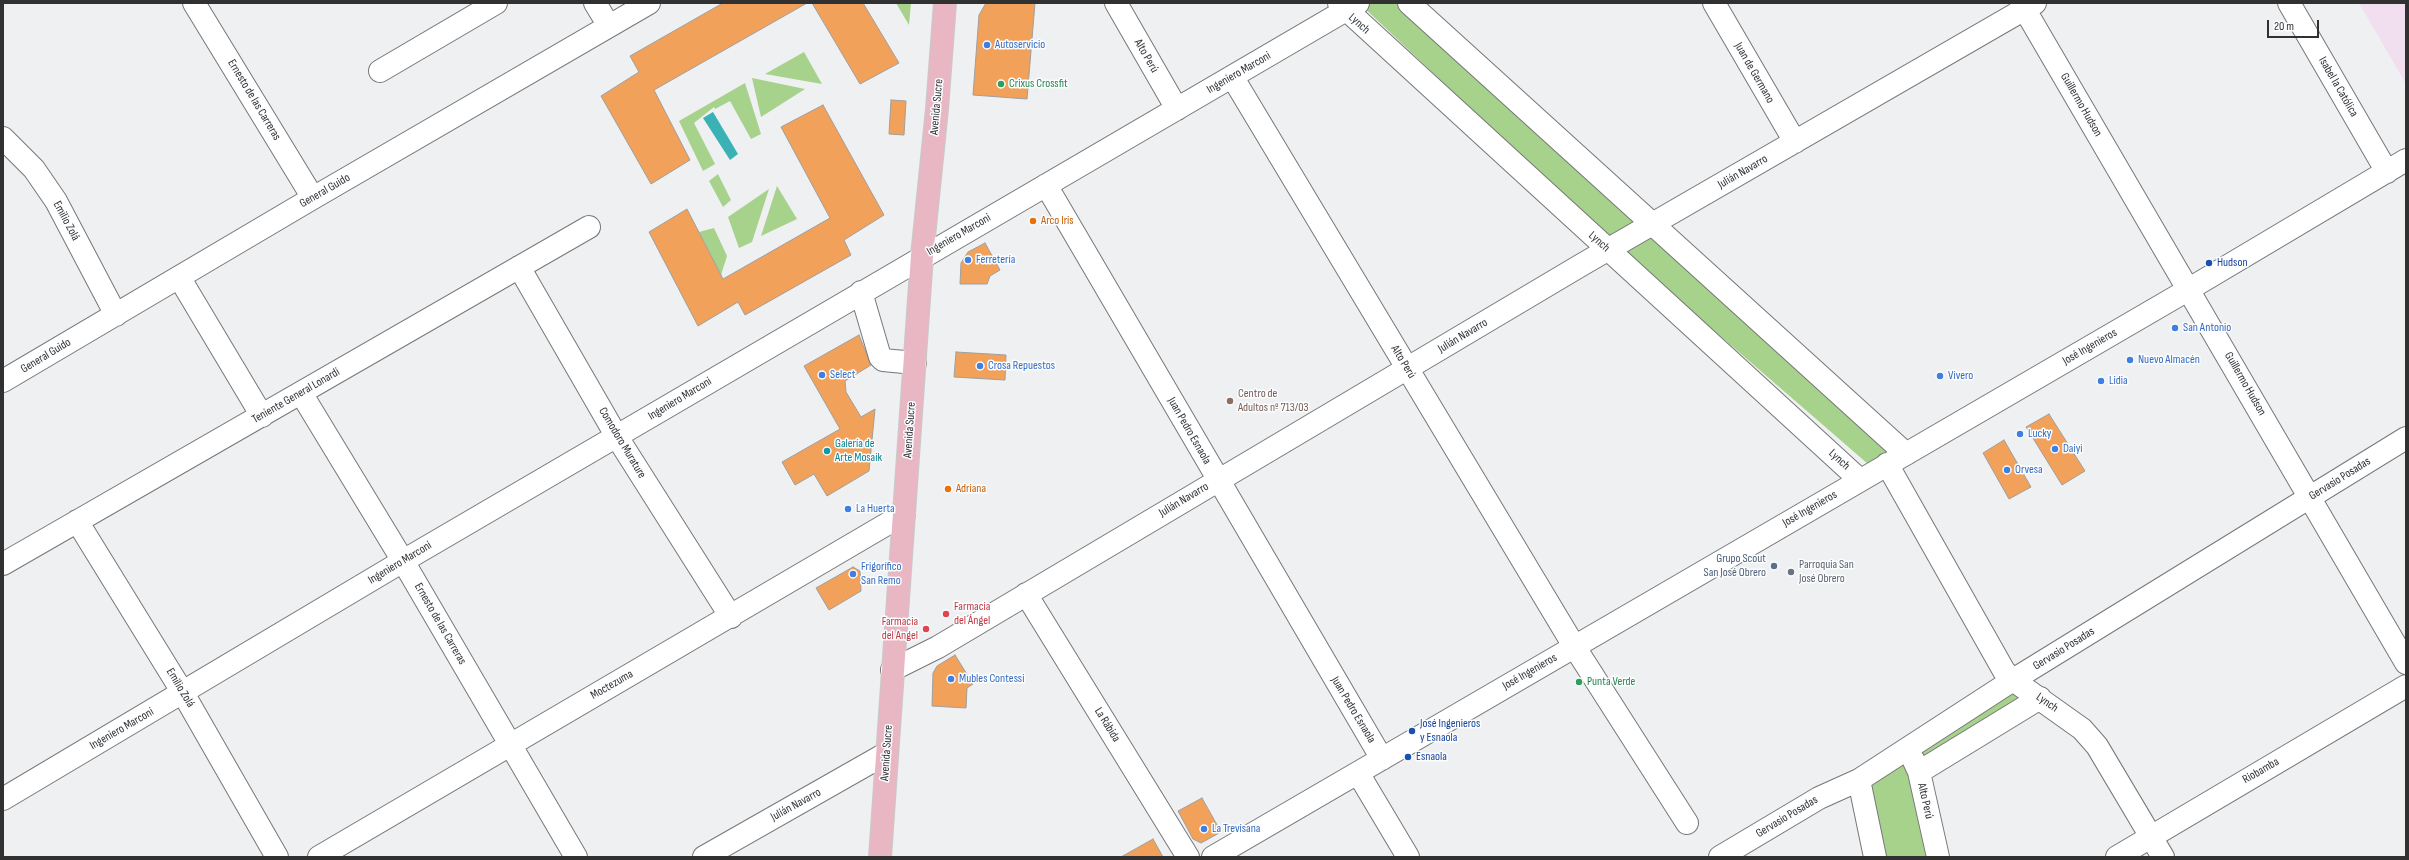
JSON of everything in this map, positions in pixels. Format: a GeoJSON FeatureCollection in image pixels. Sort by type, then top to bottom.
{"type":"FeatureCollection","features":[{"type":"Feature","properties":{"kind":"main road","name":"Avenida Sucre"},"geometry":{"type":"LineString","coordinates":[[880,857],[922,256],[937,109],[945,3]]}},
{"type":"Feature","properties":{"kind":"street","name":"Ernesto de las Carreras"},"geometry":{"type":"LineString","coordinates":[[194,3],[313,198]]}},
{"type":"Feature","properties":{"kind":"street"},"geometry":{"type":"LineString","coordinates":[[380,71],[496,3]]}},
{"type":"Feature","properties":{"kind":"street"},"geometry":{"type":"LineString","coordinates":[[595,3],[609,26]]}},
{"type":"Feature","properties":{"kind":"street","name":"General Guido"},"geometry":{"type":"LineString","coordinates":[[3,381],[313,198],[649,3]]}},
{"type":"Feature","properties":{"kind":"street","name":"Alto Perú"},"geometry":{"type":"LineString","coordinates":[[1116,3],[1177,109]]}},
{"type":"Feature","properties":{"kind":"street","name":"Lynch"},"geometry":{"type":"LineString","coordinates":[[1410,3],[1652,224],[1896,459],[2004,671],[2013,680],[2082,729],[2097,746],[2163,857]]}},
{"type":"Feature","properties":{"kind":"street","name":"Juan de Germano"},"geometry":{"type":"LineString","coordinates":[[1714,3],[1794,142]]}},
{"type":"Feature","properties":{"kind":"street","name":"Isabel la Católica"},"geometry":{"type":"LineString","coordinates":[[2289,3],[2387,172]]}},
{"type":"Feature","properties":{"kind":"street","name":"Julián Navarro"},"geometry":{"type":"LineString","coordinates":[[892,670],[938,646],[1217,480],[2027,5]]}},
{"type":"Feature","properties":{"kind":"street","name":"Guillermo Hudson"},"geometry":{"type":"LineString","coordinates":[[2027,5],[2189,289],[2406,663]]}},
{"type":"Feature","properties":{"kind":"street","name":"Ingeniero Marconi"},"geometry":{"type":"LineString","coordinates":[[3,799],[403,561],[922,256],[1233,78],[1347,6]]}},
{"type":"Feature","properties":{"kind":"street","name":"Lynch"},"geometry":{"type":"LineString","coordinates":[[1347,6],[1608,250],[1860,480]]}},
{"type":"Feature","properties":{"kind":"street","name":"Alto Perú"},"geometry":{"type":"LineString","coordinates":[[1233,78],[1574,646],[1687,823]]}},
{"type":"Feature","properties":{"kind":"street","name":"Emilio Zolá"},"geometry":{"type":"LineString","coordinates":[[3,138],[34,169],[56,201],[116,315]]}},
{"type":"Feature","properties":{"kind":"street","name":"José Ingenieros"},"geometry":{"type":"LineString","coordinates":[[1213,857],[2189,289],[2406,160]]}},
{"type":"Feature","properties":{"kind":"street","name":"Juan Pedro Esnaola"},"geometry":{"type":"LineString","coordinates":[[1046,185],[1217,480],[1382,759]]}},
{"type":"Feature","properties":{"kind":"street","name":"Teniente General Lonardi"},"geometry":{"type":"LineString","coordinates":[[3,564],[588,227]]}},
{"type":"Feature","properties":{"kind":"street","name":"Comodoro Murature"},"geometry":{"type":"LineString","coordinates":[[519,267],[617,436],[731,617]]}},
{"type":"Feature","properties":{"kind":"street"},"geometry":{"type":"LineString","coordinates":[[179,277],[262,416]]}},
{"type":"Feature","properties":{"kind":"street"},"geometry":{"type":"LineString","coordinates":[[861,292],[880,357],[883,360],[914,363]]}},
{"type":"Feature","properties":{"kind":"street","name":"Ernesto de las Carreras"},"geometry":{"type":"LineString","coordinates":[[301,393],[403,561],[576,857]]}},
{"type":"Feature","properties":{"kind":"street","name":"Gervasio Posadas"},"geometry":{"type":"LineString","coordinates":[[1720,857],[1819,798],[1859,780],[1909,746],[2013,680],[2406,438]]}},
{"type":"Feature","properties":{"kind":"street","name":"Moctezuma"},"geometry":{"type":"LineString","coordinates":[[319,857],[509,744],[731,617],[904,514]]}},
{"type":"Feature","properties":{"kind":"street","name":"Emilio Zolá"},"geometry":{"type":"LineString","coordinates":[[77,521],[183,693],[277,857]]}},
{"type":"Feature","properties":{"kind":"street","name":"La Rábida"},"geometry":{"type":"LineString","coordinates":[[1026,594],[1188,857]]}},
{"type":"Feature","properties":{"kind":"street","name":"Riobamba"},"geometry":{"type":"LineString","coordinates":[[2117,857],[2406,686]]}},
{"type":"Feature","properties":{"kind":"street"},"geometry":{"type":"LineString","coordinates":[[1918,772],[2040,698]]}},
{"type":"Feature","properties":{"kind":"street","name":"Alto Perú"},"geometry":{"type":"LineString","coordinates":[[1909,746],[1918,772],[1938,857]]}},
{"type":"Feature","properties":{"kind":"street","name":"Julián Navarro"},"geometry":{"type":"LineString","coordinates":[[704,857],[887,753]]}},
{"type":"Feature","properties":{"kind":"street"},"geometry":{"type":"LineString","coordinates":[[1358,772],[1408,857]]}},
{"type":"Feature","properties":{"kind":"street"},"geometry":{"type":"LineString","coordinates":[[1859,780],[1874,857]]}},
{"type":"Feature","properties":{"kind":"shaded area"},"geometry":{"type":"Polygon","coordinates":[[[2359,3],[2406,3],[2406,84],[2359,3]]]}},
{"type":"Feature","properties":{"kind":"green space"},"geometry":{"type":"Polygon","coordinates":[[[896,3],[911,3],[909,25],[896,3]]]}},
{"type":"Feature","properties":{"kind":"green space"},"geometry":{"type":"Polygon","coordinates":[[[1359,3],[1403,3],[1894,451],[1868,464],[1613,243],[1359,3]]]}},
{"type":"Feature","properties":{"kind":"green space"},"geometry":{"type":"Polygon","coordinates":[[[804,52],[822,84],[765,74],[804,52]]]}},
{"type":"Feature","properties":{"kind":"green space"},"geometry":{"type":"Polygon","coordinates":[[[752,78],[805,89],[761,117],[752,78]]]}},
{"type":"Feature","properties":{"kind":"green space"},"geometry":{"type":"Polygon","coordinates":[[[745,83],[761,134],[751,139],[730,101],[715,109],[714,107],[694,123],[715,164],[703,171],[679,121],[745,83]]]}},
{"type":"Feature","properties":{"kind":"green space"},"geometry":{"type":"Polygon","coordinates":[[[718,174],[731,200],[723,207],[709,181],[718,174]]]}},
{"type":"Feature","properties":{"kind":"green space"},"geometry":{"type":"Polygon","coordinates":[[[777,186],[797,219],[761,236],[777,186]]]}},
{"type":"Feature","properties":{"kind":"green space"},"geometry":{"type":"Polygon","coordinates":[[[769,189],[752,242],[739,248],[728,217],[769,189]]]}},
{"type":"Feature","properties":{"kind":"green space"},"geometry":{"type":"Polygon","coordinates":[[[714,228],[727,256],[721,275],[699,232],[714,228]]]}},
{"type":"Feature","properties":{"kind":"green space"},"geometry":{"type":"Polygon","coordinates":[[[2013,680],[2040,698],[1919,772],[1938,857],[1875,857],[1859,780],[2013,680]]]}},
{"type":"Feature","properties":{"kind":"water"},"geometry":{"type":"Polygon","coordinates":[[[713,112],[738,154],[730,160],[703,118],[713,112]]]}},
{"type":"Feature","properties":{"kind":"building"},"geometry":{"type":"Polygon","coordinates":[[[723,3],[807,3],[654,90],[690,160],[651,184],[601,96],[639,72],[630,56],[723,3]]]}},
{"type":"Feature","properties":{"kind":"building"},"geometry":{"type":"Polygon","coordinates":[[[812,3],[863,3],[899,63],[860,84],[812,3]]]}},
{"type":"Feature","properties":{"kind":"building"},"geometry":{"type":"Polygon","coordinates":[[[986,3],[1035,3],[1027,99],[973,95],[979,15],[986,3]]]}},
{"type":"Feature","properties":{"kind":"building"},"geometry":{"type":"Polygon","coordinates":[[[891,100],[906,101],[904,135],[889,134],[891,100]]]}},
{"type":"Feature","properties":{"kind":"building"},"geometry":{"type":"Polygon","coordinates":[[[823,105],[884,215],[844,240],[851,255],[745,315],[738,302],[698,326],[649,232],[687,209],[723,279],[830,218],[781,127],[823,105]]]}},
{"type":"Feature","properties":{"kind":"building"},"geometry":{"type":"Polygon","coordinates":[[[985,243],[1000,270],[990,276],[987,284],[960,284],[961,263],[968,252],[985,243]]]}},
{"type":"Feature","properties":{"kind":"building"},"geometry":{"type":"Polygon","coordinates":[[[859,335],[871,365],[845,381],[846,392],[861,417],[875,409],[869,471],[827,496],[814,474],[795,485],[782,462],[840,429],[804,366],[859,335]]]}},
{"type":"Feature","properties":{"kind":"building","name":"Crosa Repuestos"},"geometry":{"type":"Polygon","coordinates":[[[956,352],[1006,355],[1005,380],[954,377],[956,352]]]}},
{"type":"Feature","properties":{"kind":"building","name":"Daiyi"},"geometry":{"type":"Polygon","coordinates":[[[2049,414],[2085,471],[2062,485],[2026,427],[2049,414]]]}},
{"type":"Feature","properties":{"kind":"building","name":"Orvesa"},"geometry":{"type":"Polygon","coordinates":[[[2004,440],[2031,487],[2009,499],[1983,453],[2004,440]]]}},
{"type":"Feature","properties":{"kind":"building"},"geometry":{"type":"Polygon","coordinates":[[[853,567],[860,571],[861,591],[829,610],[816,588],[853,567]]]}},
{"type":"Feature","properties":{"kind":"building","name":"Mubles Contessi"},"geometry":{"type":"Polygon","coordinates":[[[955,655],[973,684],[967,688],[966,708],[932,706],[933,673],[937,666],[955,655]]]}},
{"type":"Feature","properties":{"kind":"building"},"geometry":{"type":"Polygon","coordinates":[[[1202,798],[1221,832],[1201,843],[1193,839],[1178,811],[1202,798]]]}},
{"type":"Feature","properties":{"kind":"building"},"geometry":{"type":"Polygon","coordinates":[[[1153,839],[1163,857],[1121,857],[1153,839]]]}},
{"type":"Feature","properties":{"kind":"place","name":"Autoservicio"},"geometry":{"type":"Point","coordinates":[987,45]}},
{"type":"Feature","properties":{"kind":"place","name":"Crixus Crossfit"},"geometry":{"type":"Point","coordinates":[1001,84]}},
{"type":"Feature","properties":{"kind":"place","name":"Arco Iris"},"geometry":{"type":"Point","coordinates":[1033,221]}},
{"type":"Feature","properties":{"kind":"place","name":"Ferretería"},"geometry":{"type":"Point","coordinates":[968,260]}},
{"type":"Feature","properties":{"kind":"place","name":"Hudson"},"geometry":{"type":"Point","coordinates":[2209,263]}},
{"type":"Feature","properties":{"kind":"place","name":"San Antonio"},"geometry":{"type":"Point","coordinates":[2175,328]}},
{"type":"Feature","properties":{"kind":"place","name":"Nuevo Almacén"},"geometry":{"type":"Point","coordinates":[2130,360]}},
{"type":"Feature","properties":{"kind":"place","name":"Crosa Repuestos"},"geometry":{"type":"Point","coordinates":[980,366]}},
{"type":"Feature","properties":{"kind":"place","name":"Select"},"geometry":{"type":"Point","coordinates":[822,375]}},
{"type":"Feature","properties":{"kind":"place","name":"Vivero"},"geometry":{"type":"Point","coordinates":[1940,376]}},
{"type":"Feature","properties":{"kind":"place","name":"Lidia"},"geometry":{"type":"Point","coordinates":[2101,381]}},
{"type":"Feature","properties":{"kind":"place","name":"Centro de Adultos nº 713/03"},"geometry":{"type":"Point","coordinates":[1230,401]}},
{"type":"Feature","properties":{"kind":"place","name":"Lucky"},"geometry":{"type":"Point","coordinates":[2020,434]}},
{"type":"Feature","properties":{"kind":"place","name":"Daiyi"},"geometry":{"type":"Point","coordinates":[2055,449]}},
{"type":"Feature","properties":{"kind":"place","name":"Galería de Arte Mosaik"},"geometry":{"type":"Point","coordinates":[827,451]}},
{"type":"Feature","properties":{"kind":"place","name":"Orvesa"},"geometry":{"type":"Point","coordinates":[2007,470]}},
{"type":"Feature","properties":{"kind":"place","name":"Adriana"},"geometry":{"type":"Point","coordinates":[948,489]}},
{"type":"Feature","properties":{"kind":"place","name":"La Huerta"},"geometry":{"type":"Point","coordinates":[848,509]}},
{"type":"Feature","properties":{"kind":"place","name":"Grupo Scout San José Obrero"},"geometry":{"type":"Point","coordinates":[1774,566]}},
{"type":"Feature","properties":{"kind":"place","name":"Parroquia San José Obrero"},"geometry":{"type":"Point","coordinates":[1791,572]}},
{"type":"Feature","properties":{"kind":"place","name":"Frigorífico San Remo"},"geometry":{"type":"Point","coordinates":[853,574]}},
{"type":"Feature","properties":{"kind":"place","name":"Farmacia del Ángel"},"geometry":{"type":"Point","coordinates":[946,614]}},
{"type":"Feature","properties":{"kind":"place","name":"Farmacia del Angel"},"geometry":{"type":"Point","coordinates":[926,629]}},
{"type":"Feature","properties":{"kind":"place","name":"Mubles Contessi"},"geometry":{"type":"Point","coordinates":[951,679]}},
{"type":"Feature","properties":{"kind":"place","name":"Punta Verde"},"geometry":{"type":"Point","coordinates":[1579,682]}},
{"type":"Feature","properties":{"kind":"place","name":"José Ingenieros y Esnaola"},"geometry":{"type":"Point","coordinates":[1412,731]}},
{"type":"Feature","properties":{"kind":"place","name":"Esnaola"},"geometry":{"type":"Point","coordinates":[1408,757]}},
{"type":"Feature","properties":{"kind":"place","name":"La Trevisana"},"geometry":{"type":"Point","coordinates":[1204,829]}}]}
